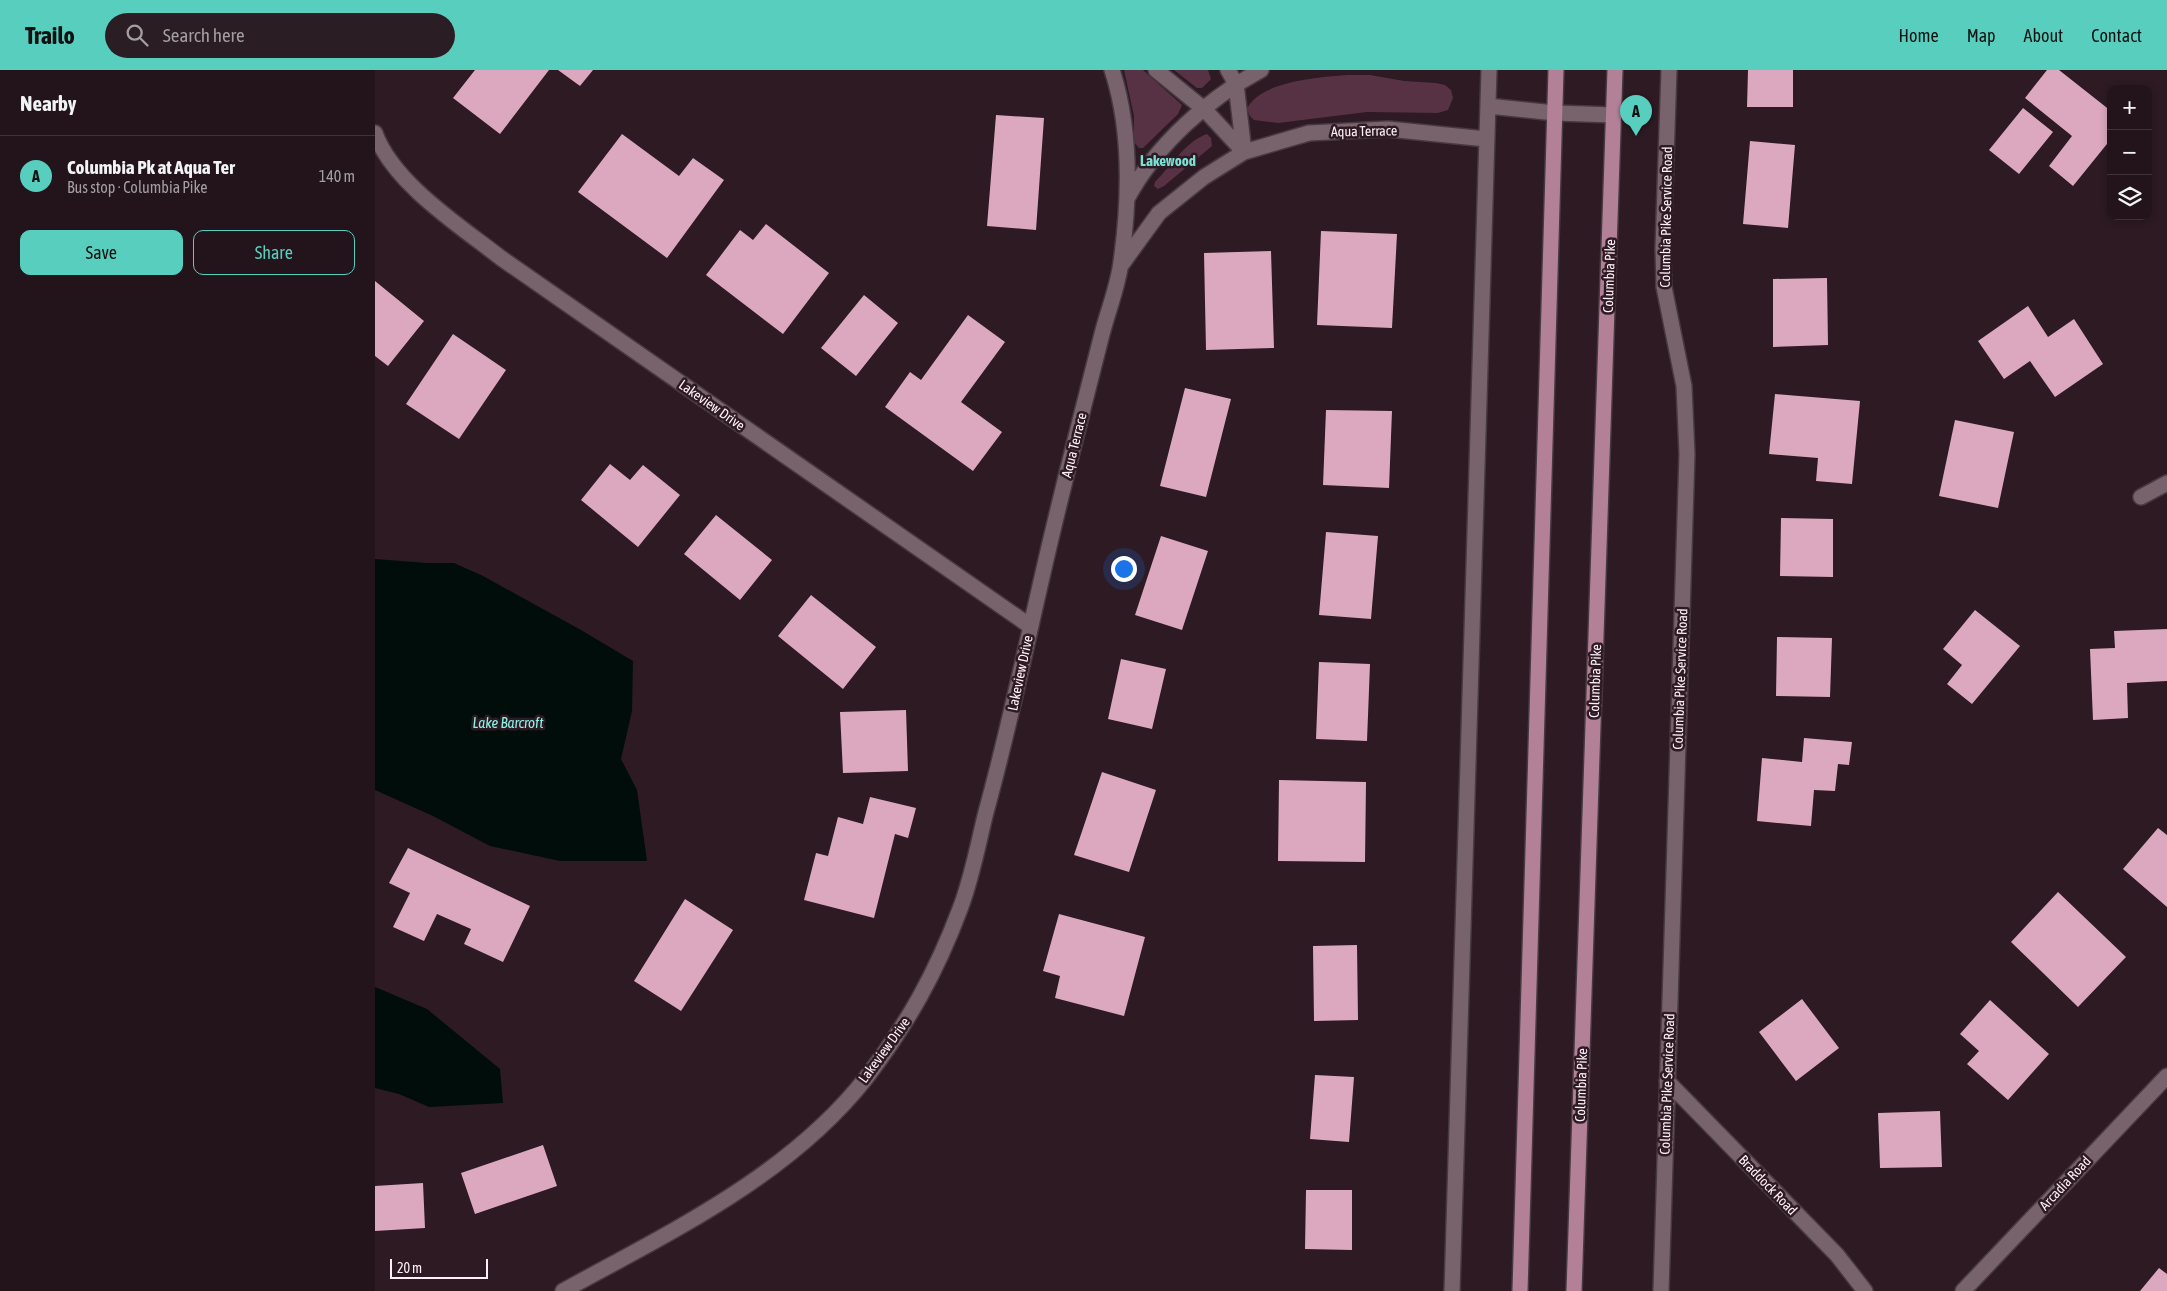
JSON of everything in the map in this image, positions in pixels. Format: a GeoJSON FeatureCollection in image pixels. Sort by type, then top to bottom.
{"type":"FeatureCollection","features":[{"type":"Feature","properties":{"kind":"main road"},"geometry":{"type":"LineString","coordinates":[[1520,1291],[1556,70]]}},
{"type":"Feature","properties":{"kind":"main road","name":"Columbia Pike"},"geometry":{"type":"LineString","coordinates":[[1574,1291],[1615,70]]}},
{"type":"Feature","properties":{"kind":"street","name":"Aqua Terrace"},"geometry":{"type":"LineString","coordinates":[[1030,626],[1072,451],[1121,265],[1129,172],[1123,113],[1112,70]]}},
{"type":"Feature","properties":{"kind":"street"},"geometry":{"type":"LineString","coordinates":[[1156,70],[1204,109],[1244,152]]}},
{"type":"Feature","properties":{"kind":"street"},"geometry":{"type":"LineString","coordinates":[[1228,70],[1236,84],[1244,152]]}},
{"type":"Feature","properties":{"kind":"street","name":"Aqua Terrace"},"geometry":{"type":"LineString","coordinates":[[1126,201],[1136,183],[1168,144],[1204,109],[1236,84],[1261,70]]}},
{"type":"Feature","properties":{"kind":"street"},"geometry":{"type":"LineString","coordinates":[[1452,1291],[1489,70]]}},
{"type":"Feature","properties":{"kind":"street","name":"Columbia Pike Service Road"},"geometry":{"type":"LineString","coordinates":[[1661,1291],[1687,454],[1684,386],[1664,287],[1663,248],[1669,70]]}},
{"type":"Feature","properties":{"kind":"street"},"geometry":{"type":"LineString","coordinates":[[1487,106],[1555,113],[1614,115]]}},
{"type":"Feature","properties":{"kind":"street","name":"Aqua Terrace"},"geometry":{"type":"LineString","coordinates":[[1121,265],[1159,213],[1204,177],[1244,152],[1309,133],[1388,128],[1487,138]]}},
{"type":"Feature","properties":{"kind":"street","name":"Lakeview Drive"},"geometry":{"type":"LineString","coordinates":[[375,133],[398,170],[427,200],[501,258],[1030,626],[1003,748],[961,906],[933,976],[904,1026],[864,1081],[819,1129],[763,1174],[696,1217],[563,1291]]}},
{"type":"Feature","properties":{"kind":"street"},"geometry":{"type":"LineString","coordinates":[[2141,497],[2167,483]]}},
{"type":"Feature","properties":{"kind":"street","name":"Arcadia Road"},"geometry":{"type":"LineString","coordinates":[[1963,1291],[2167,1076]]}},
{"type":"Feature","properties":{"kind":"street","name":"Braddock Road"},"geometry":{"type":"LineString","coordinates":[[1667,1081],[1837,1256],[1865,1291]]}},
{"type":"Feature","properties":{"kind":"shaded area"},"geometry":{"type":"Polygon","coordinates":[[[1124,70],[1143,70],[1182,105],[1178,114],[1143,148],[1139,148],[1134,142],[1134,116],[1124,70]]]}},
{"type":"Feature","properties":{"kind":"shaded area"},"geometry":{"type":"Polygon","coordinates":[[[1174,70],[1208,70],[1211,79],[1202,88],[1197,88],[1174,70]]]}},
{"type":"Feature","properties":{"kind":"shaded area"},"geometry":{"type":"Polygon","coordinates":[[[1370,75],[1404,81],[1436,83],[1445,85],[1451,90],[1453,98],[1448,110],[1438,113],[1367,112],[1278,123],[1254,120],[1247,109],[1264,92],[1277,86],[1307,79],[1370,75]]]}},
{"type":"Feature","properties":{"kind":"shaded area"},"geometry":{"type":"Polygon","coordinates":[[[1207,134],[1211,138],[1212,146],[1164,186],[1158,189],[1154,186],[1155,182],[1185,148],[1199,137],[1207,134]]]}},
{"type":"Feature","properties":{"kind":"water","name":"Lake Barcroft"},"geometry":{"type":"Polygon","coordinates":[[[375,559],[454,563],[483,576],[633,661],[632,711],[621,759],[637,790],[647,861],[560,861],[490,846],[433,816],[375,790],[375,559]]]}},
{"type":"Feature","properties":{"kind":"water"},"geometry":{"type":"Polygon","coordinates":[[[375,987],[427,1009],[500,1069],[503,1103],[429,1107],[399,1094],[375,1088],[375,987]]]}},
{"type":"Feature","properties":{"kind":"building"},"geometry":{"type":"Polygon","coordinates":[[[475,70],[549,70],[500,134],[453,98],[475,70]]]}},
{"type":"Feature","properties":{"kind":"building"},"geometry":{"type":"Polygon","coordinates":[[[558,70],[593,70],[580,86],[558,70]]]}},
{"type":"Feature","properties":{"kind":"building"},"geometry":{"type":"Polygon","coordinates":[[[1748,70],[1793,70],[1793,107],[1747,107],[1748,70]]]}},
{"type":"Feature","properties":{"kind":"building"},"geometry":{"type":"Polygon","coordinates":[[[2047,70],[2059,70],[2107,108],[2107,144],[2073,186],[2049,166],[2072,136],[2025,98],[2047,70]]]}},
{"type":"Feature","properties":{"kind":"building"},"geometry":{"type":"Polygon","coordinates":[[[2023,108],[2053,132],[2019,174],[1989,150],[2023,108]]]}},
{"type":"Feature","properties":{"kind":"building"},"geometry":{"type":"Polygon","coordinates":[[[996,115],[1044,118],[1036,230],[987,226],[996,115]]]}},
{"type":"Feature","properties":{"kind":"building"},"geometry":{"type":"Polygon","coordinates":[[[622,134],[679,176],[693,158],[724,180],[667,258],[578,192],[622,134]]]}},
{"type":"Feature","properties":{"kind":"building"},"geometry":{"type":"Polygon","coordinates":[[[1750,141],[1795,145],[1788,228],[1743,224],[1750,141]]]}},
{"type":"Feature","properties":{"kind":"building"},"geometry":{"type":"Polygon","coordinates":[[[766,224],[829,273],[783,334],[706,275],[740,230],[753,240],[766,224]]]}},
{"type":"Feature","properties":{"kind":"building"},"geometry":{"type":"Polygon","coordinates":[[[1321,231],[1397,234],[1392,328],[1317,325],[1321,231]]]}},
{"type":"Feature","properties":{"kind":"building"},"geometry":{"type":"Polygon","coordinates":[[[1271,251],[1274,348],[1206,350],[1204,253],[1271,251]]]}},
{"type":"Feature","properties":{"kind":"building"},"geometry":{"type":"Polygon","coordinates":[[[1827,278],[1828,345],[1773,347],[1773,279],[1827,278]]]}},
{"type":"Feature","properties":{"kind":"building"},"geometry":{"type":"Polygon","coordinates":[[[375,281],[424,321],[388,366],[375,356],[375,281]]]}},
{"type":"Feature","properties":{"kind":"building"},"geometry":{"type":"Polygon","coordinates":[[[864,295],[898,323],[856,376],[821,348],[864,295]]]}},
{"type":"Feature","properties":{"kind":"building"},"geometry":{"type":"Polygon","coordinates":[[[2028,306],[2048,337],[2074,319],[2103,364],[2055,397],[2030,361],[2004,379],[1978,341],[2028,306]]]}},
{"type":"Feature","properties":{"kind":"building"},"geometry":{"type":"Polygon","coordinates":[[[968,315],[1005,342],[961,402],[1002,432],[973,471],[885,407],[910,372],[921,380],[968,315]]]}},
{"type":"Feature","properties":{"kind":"building"},"geometry":{"type":"Polygon","coordinates":[[[453,334],[506,370],[459,439],[406,404],[453,334]]]}},
{"type":"Feature","properties":{"kind":"building"},"geometry":{"type":"Polygon","coordinates":[[[1185,388],[1231,399],[1206,497],[1160,486],[1185,388]]]}},
{"type":"Feature","properties":{"kind":"building"},"geometry":{"type":"Polygon","coordinates":[[[1775,394],[1860,401],[1852,484],[1816,481],[1818,458],[1769,454],[1775,394]]]}},
{"type":"Feature","properties":{"kind":"building"},"geometry":{"type":"Polygon","coordinates":[[[1326,410],[1392,411],[1389,488],[1323,485],[1326,410]]]}},
{"type":"Feature","properties":{"kind":"building"},"geometry":{"type":"Polygon","coordinates":[[[1955,420],[2014,432],[1998,508],[1939,496],[1955,420]]]}},
{"type":"Feature","properties":{"kind":"building"},"geometry":{"type":"Polygon","coordinates":[[[610,464],[630,480],[643,465],[680,495],[638,547],[581,500],[610,464]]]}},
{"type":"Feature","properties":{"kind":"building"},"geometry":{"type":"Polygon","coordinates":[[[716,515],[772,560],[740,600],[684,554],[716,515]]]}},
{"type":"Feature","properties":{"kind":"building"},"geometry":{"type":"Polygon","coordinates":[[[1781,518],[1833,519],[1833,577],[1780,576],[1781,518]]]}},
{"type":"Feature","properties":{"kind":"building"},"geometry":{"type":"Polygon","coordinates":[[[1326,532],[1378,536],[1371,619],[1319,615],[1326,532]]]}},
{"type":"Feature","properties":{"kind":"building"},"geometry":{"type":"Polygon","coordinates":[[[1161,536],[1208,551],[1182,630],[1135,615],[1161,536]]]}},
{"type":"Feature","properties":{"kind":"building"},"geometry":{"type":"Polygon","coordinates":[[[811,595],[876,647],[843,689],[778,636],[811,595]]]}},
{"type":"Feature","properties":{"kind":"building"},"geometry":{"type":"Polygon","coordinates":[[[1975,610],[2020,646],[1972,704],[1947,684],[1962,665],[1943,649],[1975,610]]]}},
{"type":"Feature","properties":{"kind":"building"},"geometry":{"type":"Polygon","coordinates":[[[2167,629],[2167,681],[2127,683],[2128,718],[2093,720],[2090,649],[2115,648],[2114,631],[2167,629]]]}},
{"type":"Feature","properties":{"kind":"building"},"geometry":{"type":"Polygon","coordinates":[[[1777,637],[1832,638],[1830,697],[1776,696],[1777,637]]]}},
{"type":"Feature","properties":{"kind":"building"},"geometry":{"type":"Polygon","coordinates":[[[1121,659],[1166,669],[1152,729],[1108,719],[1121,659]]]}},
{"type":"Feature","properties":{"kind":"building"},"geometry":{"type":"Polygon","coordinates":[[[1319,662],[1370,664],[1367,741],[1316,739],[1319,662]]]}},
{"type":"Feature","properties":{"kind":"building"},"geometry":{"type":"Polygon","coordinates":[[[906,710],[908,771],[843,773],[840,712],[906,710]]]}},
{"type":"Feature","properties":{"kind":"building"},"geometry":{"type":"Polygon","coordinates":[[[1804,738],[1852,742],[1849,765],[1838,764],[1835,791],[1814,790],[1811,826],[1757,821],[1762,758],[1802,762],[1804,738]]]}},
{"type":"Feature","properties":{"kind":"building"},"geometry":{"type":"Polygon","coordinates":[[[1102,772],[1156,790],[1129,872],[1074,855],[1102,772]]]}},
{"type":"Feature","properties":{"kind":"building"},"geometry":{"type":"Polygon","coordinates":[[[1279,780],[1366,782],[1365,862],[1278,861],[1279,780]]]}},
{"type":"Feature","properties":{"kind":"building"},"geometry":{"type":"Polygon","coordinates":[[[870,797],[916,808],[908,838],[895,834],[874,918],[804,900],[816,853],[828,856],[838,817],[863,824],[870,797]]]}},
{"type":"Feature","properties":{"kind":"building"},"geometry":{"type":"Polygon","coordinates":[[[2158,828],[2167,835],[2167,907],[2123,869],[2158,828]]]}},
{"type":"Feature","properties":{"kind":"building"},"geometry":{"type":"Polygon","coordinates":[[[408,848],[530,906],[503,962],[464,944],[471,929],[437,914],[424,941],[393,927],[410,893],[389,883],[408,848]]]}},
{"type":"Feature","properties":{"kind":"building"},"geometry":{"type":"Polygon","coordinates":[[[2058,892],[2126,957],[2078,1007],[2011,942],[2058,892]]]}},
{"type":"Feature","properties":{"kind":"building"},"geometry":{"type":"Polygon","coordinates":[[[685,899],[733,930],[681,1011],[634,981],[685,899]]]}},
{"type":"Feature","properties":{"kind":"building"},"geometry":{"type":"Polygon","coordinates":[[[1059,914],[1145,937],[1124,1016],[1055,998],[1060,976],[1043,971],[1059,914]]]}},
{"type":"Feature","properties":{"kind":"building"},"geometry":{"type":"Polygon","coordinates":[[[1357,945],[1358,1020],[1314,1021],[1313,946],[1357,945]]]}},
{"type":"Feature","properties":{"kind":"building"},"geometry":{"type":"Polygon","coordinates":[[[1802,999],[1839,1048],[1796,1081],[1759,1032],[1802,999]]]}},
{"type":"Feature","properties":{"kind":"building"},"geometry":{"type":"Polygon","coordinates":[[[1990,1000],[2049,1054],[2008,1100],[1967,1064],[1979,1051],[1960,1034],[1990,1000]]]}},
{"type":"Feature","properties":{"kind":"building"},"geometry":{"type":"Polygon","coordinates":[[[1315,1075],[1354,1077],[1349,1142],[1310,1139],[1315,1075]]]}},
{"type":"Feature","properties":{"kind":"building"},"geometry":{"type":"Polygon","coordinates":[[[1940,1111],[1942,1167],[1880,1168],[1878,1113],[1940,1111]]]}},
{"type":"Feature","properties":{"kind":"building"},"geometry":{"type":"Polygon","coordinates":[[[543,1145],[557,1186],[475,1214],[461,1173],[543,1145]]]}},
{"type":"Feature","properties":{"kind":"building"},"geometry":{"type":"Polygon","coordinates":[[[423,1183],[425,1228],[375,1231],[375,1186],[423,1183]]]}},
{"type":"Feature","properties":{"kind":"building"},"geometry":{"type":"Polygon","coordinates":[[[1306,1190],[1352,1190],[1352,1250],[1305,1249],[1306,1190]]]}},
{"type":"Feature","properties":{"kind":"building"},"geometry":{"type":"Polygon","coordinates":[[[2159,1268],[2167,1274],[2167,1291],[2140,1291],[2159,1268]]]}},
{"type":"Feature","properties":{"kind":"place","name":"Columbia Pk at Aqua Ter"},"geometry":{"type":"Point","coordinates":[1636,136]}},
{"type":"Feature","properties":{"kind":"district","name":"Lakewood"},"geometry":{"type":"Point","coordinates":[1168,161]}}]}
